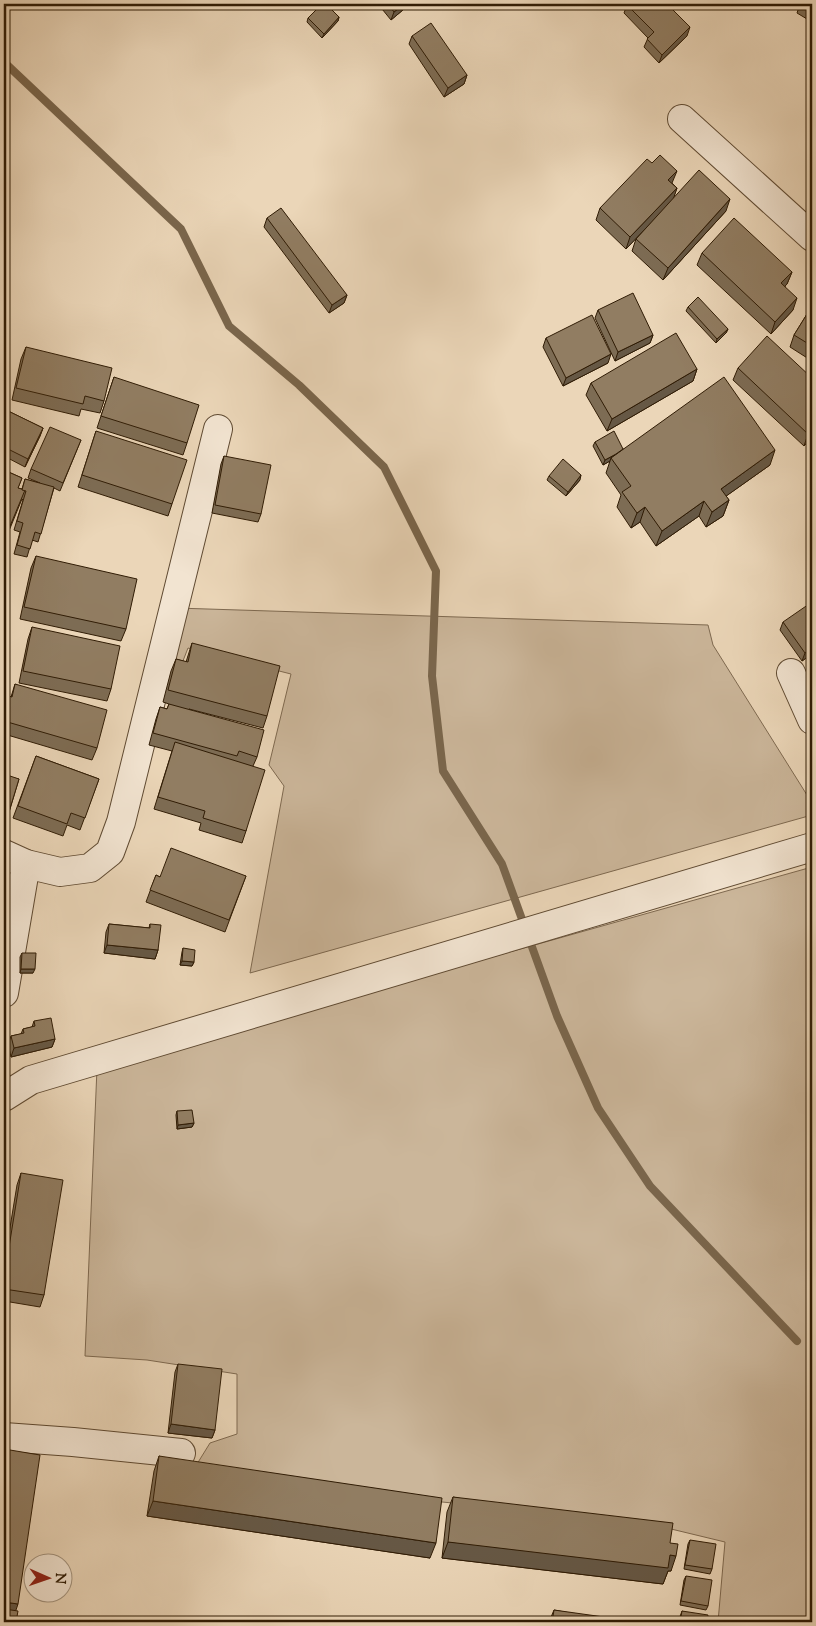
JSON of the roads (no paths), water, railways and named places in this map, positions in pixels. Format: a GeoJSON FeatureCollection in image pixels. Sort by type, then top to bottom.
{"type":"FeatureCollection","features":[{"type":"Feature","properties":{"kind":"street"},"geometry":{"type":"LineString","coordinates":[[682,119],[812,238]]}},
{"type":"Feature","properties":{"kind":"street"},"geometry":{"type":"LineString","coordinates":[[4,993],[15,859],[60,872],[90,868],[110,852],[121,822],[218,429]]}},
{"type":"Feature","properties":{"kind":"street"},"geometry":{"type":"LineString","coordinates":[[791,673],[812,720]]}},
{"type":"Feature","properties":{"kind":"street"},"geometry":{"type":"LineString","coordinates":[[4,1097],[30,1080],[812,848]]}},
{"type":"Feature","properties":{"kind":"street"},"geometry":{"type":"LineString","coordinates":[[4,1437],[181,1453]]}},
{"type":"Feature","properties":{"kind":"waterway"},"geometry":{"type":"LineString","coordinates":[[4,62],[181,229],[229,326],[299,385],[384,467],[436,571],[432,676],[443,771],[502,864],[557,1016],[598,1108],[650,1186],[797,1341]]}}]}
